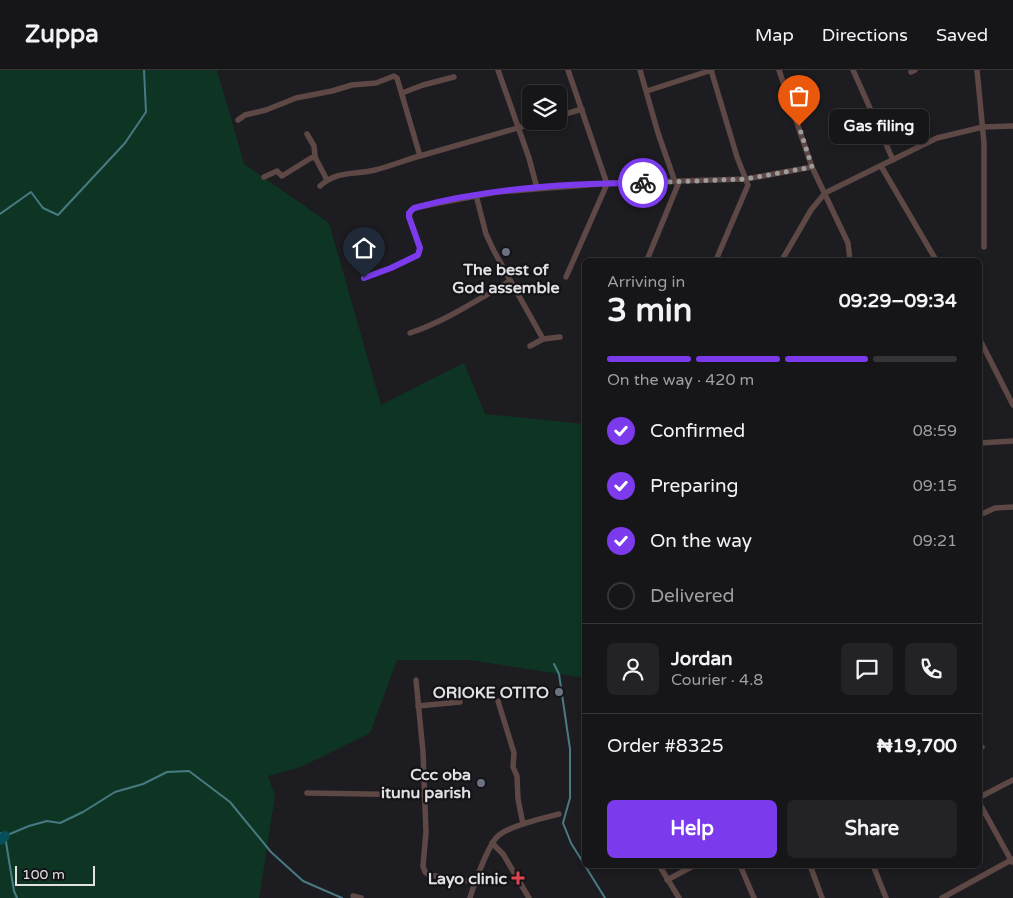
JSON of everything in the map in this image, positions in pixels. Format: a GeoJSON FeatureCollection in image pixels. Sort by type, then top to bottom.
{"type":"FeatureCollection","features":[{"type":"Feature","properties":{"kind":"street"},"geometry":{"type":"LineString","coordinates":[[498,70],[529,158],[537,188]]}},
{"type":"Feature","properties":{"kind":"street"},"geometry":{"type":"LineString","coordinates":[[566,277],[607,184],[568,70]]}},
{"type":"Feature","properties":{"kind":"street"},"geometry":{"type":"LineString","coordinates":[[640,70],[658,133],[677,182],[648,258]]}},
{"type":"Feature","properties":{"kind":"street"},"geometry":{"type":"LineString","coordinates":[[646,91],[711,70],[737,157],[748,185],[717,258]]}},
{"type":"Feature","properties":{"kind":"street"},"geometry":{"type":"LineString","coordinates":[[779,70],[812,167],[826,193],[848,243],[850,258]]}},
{"type":"Feature","properties":{"kind":"street"},"geometry":{"type":"LineString","coordinates":[[853,70],[893,160]]}},
{"type":"Feature","properties":{"kind":"street"},"geometry":{"type":"LineString","coordinates":[[977,70],[983,126],[984,248]]}},
{"type":"Feature","properties":{"kind":"street"},"geometry":{"type":"LineString","coordinates":[[238,120],[296,98],[352,85],[376,83],[395,73],[420,156]]}},
{"type":"Feature","properties":{"kind":"street"},"geometry":{"type":"LineString","coordinates":[[402,93],[454,77]]}},
{"type":"Feature","properties":{"kind":"street"},"geometry":{"type":"LineString","coordinates":[[567,114],[582,109]]}},
{"type":"Feature","properties":{"kind":"street"},"geometry":{"type":"LineString","coordinates":[[783,258],[811,210],[826,193],[937,138],[983,126],[1013,126]]}},
{"type":"Feature","properties":{"kind":"street"},"geometry":{"type":"LineString","coordinates":[[320,186],[327,180],[352,172],[374,170],[522,128]]}},
{"type":"Feature","properties":{"kind":"street"},"geometry":{"type":"LineString","coordinates":[[307,134],[314,146],[315,157],[327,180]]}},
{"type":"Feature","properties":{"kind":"street"},"geometry":{"type":"LineString","coordinates":[[264,177],[278,171],[282,176],[315,157]]}},
{"type":"Feature","properties":{"kind":"street"},"geometry":{"type":"LineString","coordinates":[[881,166],[935,258]]}},
{"type":"Feature","properties":{"kind":"street"},"geometry":{"type":"LineString","coordinates":[[364,278],[418,255],[420,248],[409,217],[412,210],[418,207],[476,196],[537,188],[746,179],[812,167]]}},
{"type":"Feature","properties":{"kind":"street"},"geometry":{"type":"LineString","coordinates":[[476,196],[486,234],[543,339]]}},
{"type":"Feature","properties":{"kind":"street"},"geometry":{"type":"LineString","coordinates":[[410,333],[428,327],[459,311],[510,281]]}},
{"type":"Feature","properties":{"kind":"street"},"geometry":{"type":"LineString","coordinates":[[530,346],[543,339],[560,337]]}},
{"type":"Feature","properties":{"kind":"street"},"geometry":{"type":"LineString","coordinates":[[982,344],[1013,405]]}},
{"type":"Feature","properties":{"kind":"street"},"geometry":{"type":"LineString","coordinates":[[982,442],[1013,441]]}},
{"type":"Feature","properties":{"kind":"street"},"geometry":{"type":"LineString","coordinates":[[982,514],[995,508],[1013,507]]}},
{"type":"Feature","properties":{"kind":"street"},"geometry":{"type":"LineString","coordinates":[[416,680],[425,795],[426,832],[423,866],[425,872],[430,876],[475,882]]}},
{"type":"Feature","properties":{"kind":"street"},"geometry":{"type":"LineString","coordinates":[[498,701],[514,753],[513,767],[517,776],[518,799],[523,824]]}},
{"type":"Feature","properties":{"kind":"street"},"geometry":{"type":"LineString","coordinates":[[418,706],[460,702]]}},
{"type":"Feature","properties":{"kind":"street"},"geometry":{"type":"LineString","coordinates":[[982,797],[1013,780]]}},
{"type":"Feature","properties":{"kind":"street"},"geometry":{"type":"LineString","coordinates":[[307,793],[425,795]]}},
{"type":"Feature","properties":{"kind":"street"},"geometry":{"type":"LineString","coordinates":[[942,898],[1012,861],[982,808]]}},
{"type":"Feature","properties":{"kind":"street"},"geometry":{"type":"LineString","coordinates":[[470,898],[475,882],[497,836],[523,824],[559,814]]}},
{"type":"Feature","properties":{"kind":"street"},"geometry":{"type":"LineString","coordinates":[[492,843],[503,854],[529,898]]}},
{"type":"Feature","properties":{"kind":"street"},"geometry":{"type":"LineString","coordinates":[[660,868],[679,898]]}},
{"type":"Feature","properties":{"kind":"street"},"geometry":{"type":"LineString","coordinates":[[667,880],[689,868]]}},
{"type":"Feature","properties":{"kind":"street"},"geometry":{"type":"LineString","coordinates":[[741,868],[754,898]]}},
{"type":"Feature","properties":{"kind":"street"},"geometry":{"type":"LineString","coordinates":[[811,868],[822,898]]}},
{"type":"Feature","properties":{"kind":"street"},"geometry":{"type":"LineString","coordinates":[[874,868],[886,898]]}},
{"type":"Feature","properties":{"kind":"street"},"geometry":{"type":"LineString","coordinates":[[354,896],[361,898]]}},
{"type":"Feature","properties":{"kind":"green space"},"geometry":{"type":"Polygon","coordinates":[[[0,70],[217,70],[244,164],[329,223],[381,405],[464,363],[485,414],[582,424],[582,678],[470,660],[397,660],[370,733],[301,767],[268,776],[275,796],[259,898],[0,898],[0,70]]]}},
{"type":"Feature","properties":{"kind":"waterway"},"geometry":{"type":"LineString","coordinates":[[0,214],[31,192],[43,208],[58,215],[125,143],[146,112],[144,70]]}},
{"type":"Feature","properties":{"kind":"waterway"},"geometry":{"type":"LineString","coordinates":[[554,664],[559,674],[570,749],[570,798],[563,823],[571,843],[582,861]]}},
{"type":"Feature","properties":{"kind":"waterway"},"geometry":{"type":"LineString","coordinates":[[5,836],[47,821],[60,823],[83,812],[115,792],[143,784],[167,772],[189,771],[230,802],[271,852],[303,881],[342,898]]}},
{"type":"Feature","properties":{"kind":"waterway"},"geometry":{"type":"LineString","coordinates":[[0,833],[5,836],[14,891],[17,898]]}},
{"type":"Feature","properties":{"kind":"waterway"},"geometry":{"type":"LineString","coordinates":[[0,840],[5,836]]}},
{"type":"Feature","properties":{"kind":"waterway"},"geometry":{"type":"LineString","coordinates":[[586,868],[605,898]]}},
{"type":"Feature","properties":{"kind":"way so far"},"geometry":{"type":"LineString","coordinates":[[643,183],[746,179],[812,167],[799,126]]}},
{"type":"Feature","properties":{"kind":"place","name":"Gas filing"},"geometry":{"type":"Point","coordinates":[799,126]}},
{"type":"Feature","properties":{"kind":"place","name":"The best of God assemble"},"geometry":{"type":"Point","coordinates":[506,252]}},
{"type":"Feature","properties":{"kind":"place","name":"ORIOKE OTITO"},"geometry":{"type":"Point","coordinates":[559,692]}},
{"type":"Feature","properties":{"kind":"place","name":"Ccc oba itunu parish"},"geometry":{"type":"Point","coordinates":[481,783]}},
{"type":"Feature","properties":{"kind":"place","name":"Layo clinic"},"geometry":{"type":"Point","coordinates":[518,878]}},
{"type":"Feature","properties":{"kind":"route"},"geometry":{"type":"LineString","coordinates":[[364,278],[418,255],[420,248],[409,217],[409,213],[414,208],[498,192],[613,183],[643,183]]}}]}
